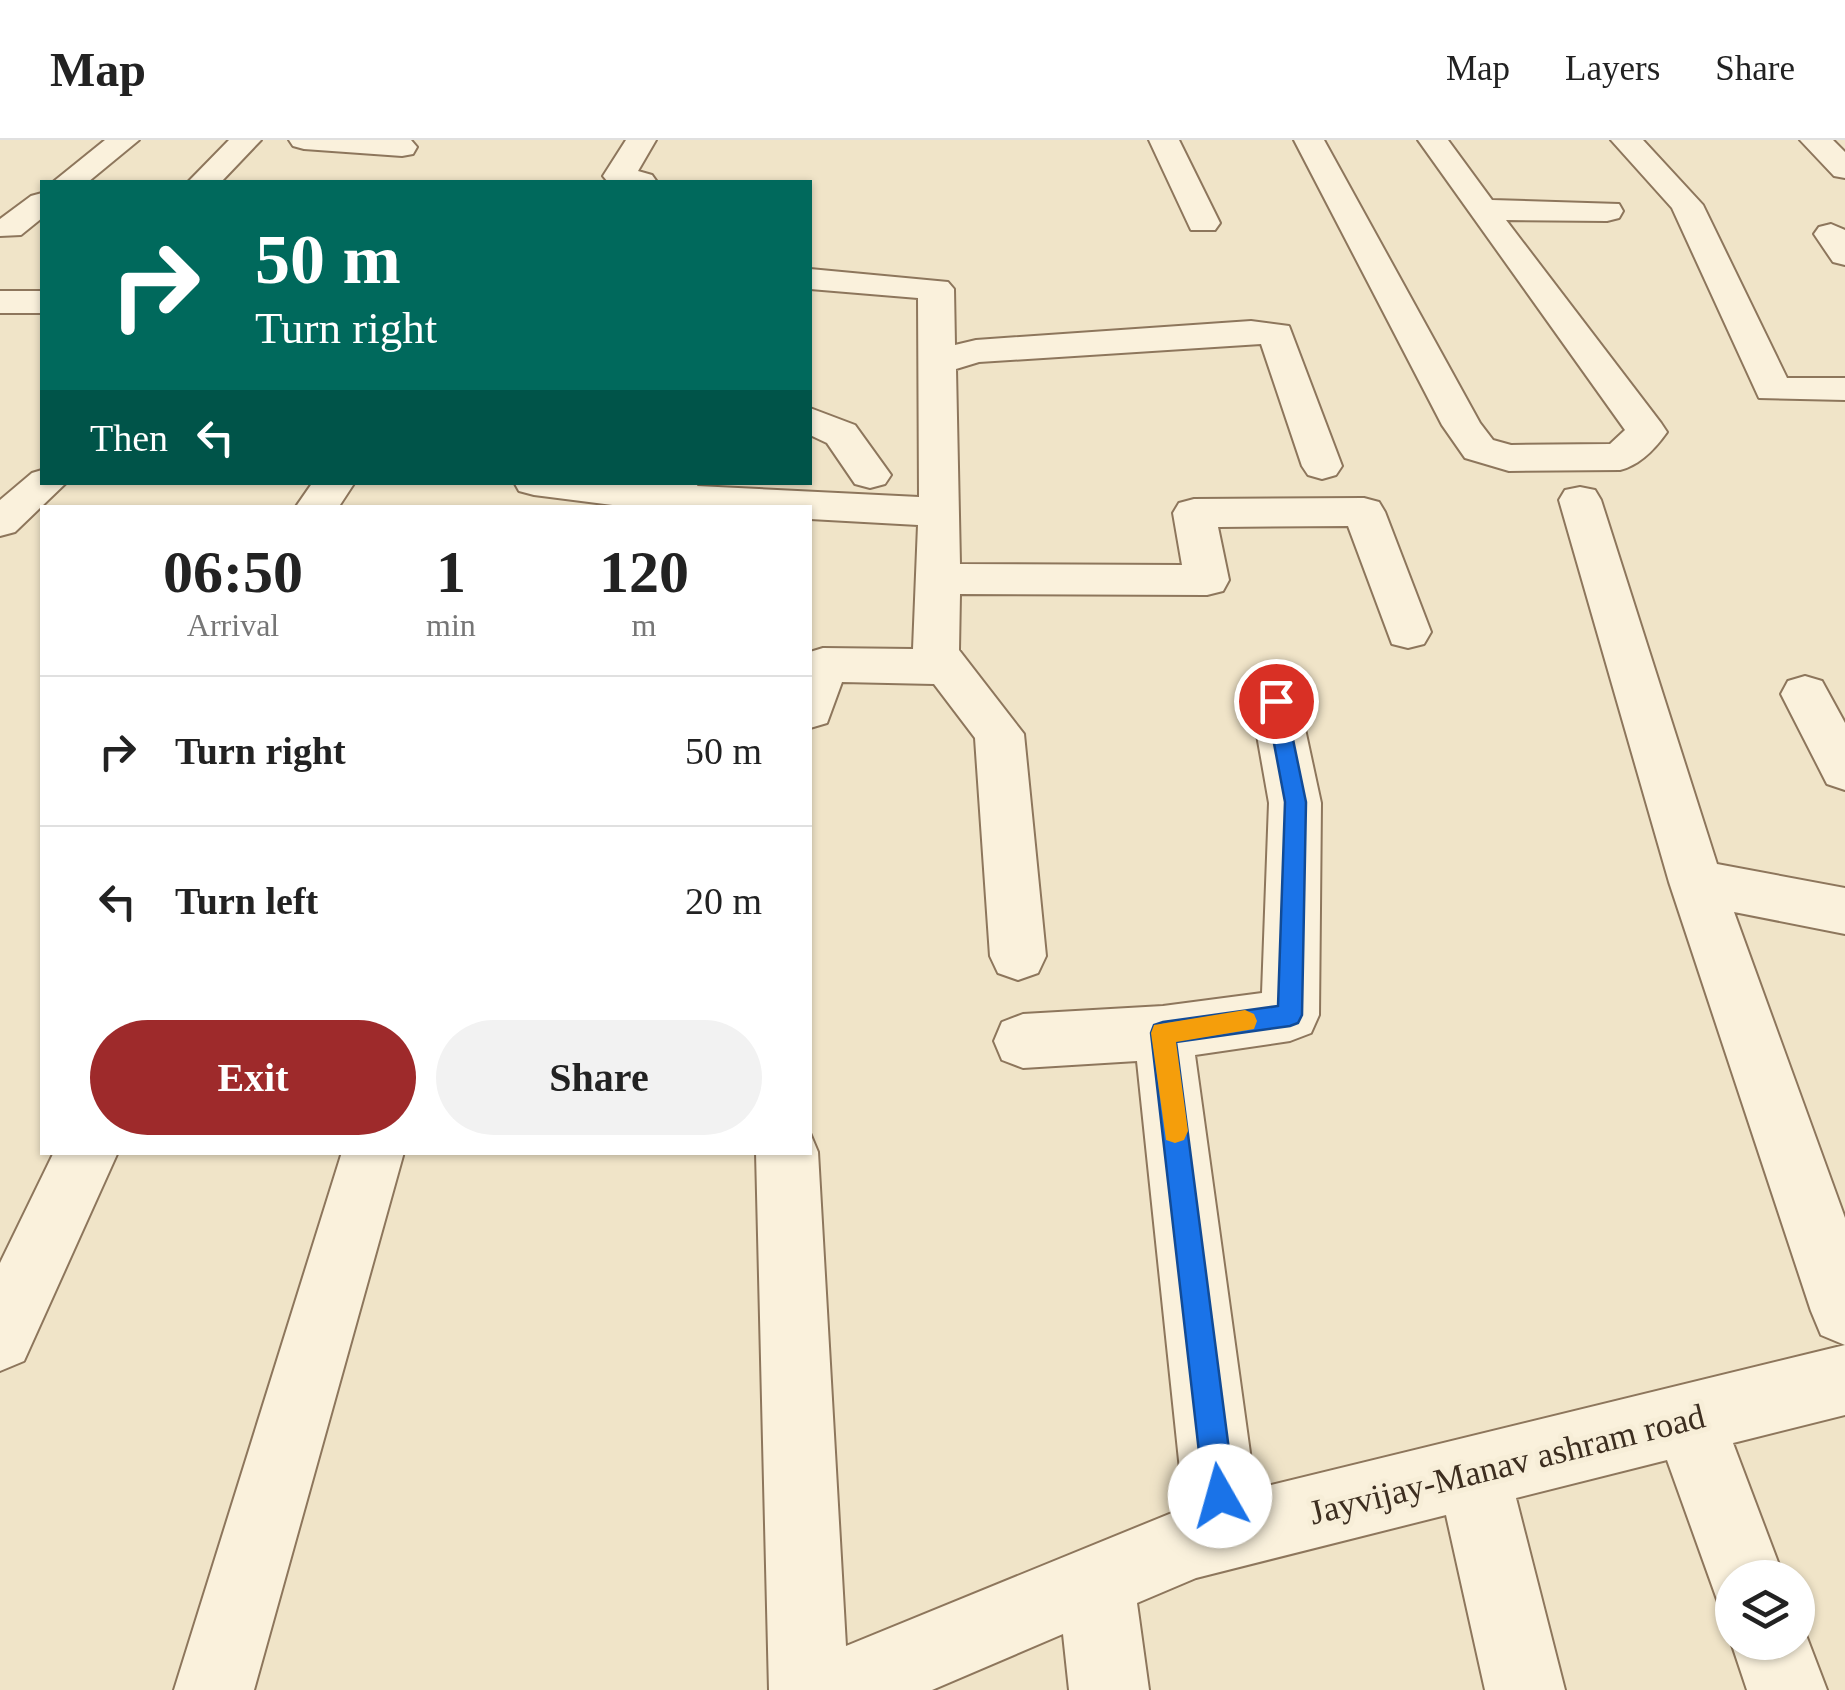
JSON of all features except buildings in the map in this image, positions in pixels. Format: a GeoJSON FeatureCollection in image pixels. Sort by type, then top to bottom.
{"type":"FeatureCollection","features":[{"type":"Feature","properties":{"kind":"street"},"geometry":{"type":"LineString","coordinates":[[72,180],[124,140]]}},
{"type":"Feature","properties":{"kind":"street"},"geometry":{"type":"LineString","coordinates":[[206,180],[246,140]]}},
{"type":"Feature","properties":{"kind":"street"},"geometry":{"type":"LineString","coordinates":[[304,140],[399,153]]}},
{"type":"Feature","properties":{"kind":"street"},"geometry":{"type":"LineString","coordinates":[[634,180],[619,176],[640,140]]}},
{"type":"Feature","properties":{"kind":"street"},"geometry":{"type":"LineString","coordinates":[[1164,140],[1203,222]]}},
{"type":"Feature","properties":{"kind":"street"},"geometry":{"type":"LineString","coordinates":[[1310,140],[1479,450],[1509,458],[1620,457],[1647,432],[1433,140]]}},
{"type":"Feature","properties":{"kind":"street"},"geometry":{"type":"LineString","coordinates":[[1626,140],[1687,206],[1774,390],[1845,389]]}},
{"type":"Feature","properties":{"kind":"street"},"geometry":{"type":"LineString","coordinates":[[1815,140],[1845,168]]}},
{"type":"Feature","properties":{"kind":"street"},"geometry":{"type":"LineString","coordinates":[[9,228],[40,205]]}},
{"type":"Feature","properties":{"kind":"street"},"geometry":{"type":"LineString","coordinates":[[1482,210],[1607,211]]}},
{"type":"Feature","properties":{"kind":"street"},"geometry":{"type":"LineString","coordinates":[[812,279],[936,289],[940,512],[936,653],[999,734],[1018,956]]}},
{"type":"Feature","properties":{"kind":"street"},"geometry":{"type":"LineString","coordinates":[[0,302],[40,302]]}},
{"type":"Feature","properties":{"kind":"street"},"geometry":{"type":"LineString","coordinates":[[937,362],[976,351],[1252,332],[1276,334],[1322,466]]}},
{"type":"Feature","properties":{"kind":"street"},"geometry":{"type":"LineString","coordinates":[[812,421],[841,434],[870,475]]}},
{"type":"Feature","properties":{"kind":"street"},"geometry":{"type":"LineString","coordinates":[[0,522],[43,485]]}},
{"type":"Feature","properties":{"kind":"street"},"geometry":{"type":"LineString","coordinates":[[318,505],[334,485]]}},
{"type":"Feature","properties":{"kind":"street"},"geometry":{"type":"LineString","coordinates":[[586,485],[940,512]]}},
{"type":"Feature","properties":{"kind":"street"},"geometry":{"type":"LineString","coordinates":[[1580,500],[1696,882],[1845,1311]]}},
{"type":"Feature","properties":{"kind":"street"},"geometry":{"type":"LineString","coordinates":[[939,578],[1206,580],[1194,513],[1364,512],[1408,632]]}},
{"type":"Feature","properties":{"kind":"street"},"geometry":{"type":"LineString","coordinates":[[812,703],[823,664],[947,667]]}},
{"type":"Feature","properties":{"kind":"street"},"geometry":{"type":"LineString","coordinates":[[1805,694],[1845,770]]}},
{"type":"Feature","properties":{"kind":"street"},"geometry":{"type":"LineString","coordinates":[[1023,1041],[1163,1033],[1290,1015],[1295,802],[1276,701]]}},
{"type":"Feature","properties":{"kind":"street"},"geometry":{"type":"LineString","coordinates":[[1696,882],[1845,911]]}},
{"type":"Feature","properties":{"kind":"street"},"geometry":{"type":"LineString","coordinates":[[1163,1033],[1224,1534]]}},
{"type":"Feature","properties":{"kind":"street"},"geometry":{"type":"LineString","coordinates":[[0,1338],[86,1155]]}},
{"type":"Feature","properties":{"kind":"street"},"geometry":{"type":"LineString","coordinates":[[214,1690],[372,1155]]}},
{"type":"Feature","properties":{"kind":"street"},"geometry":{"type":"LineString","coordinates":[[787,1155],[809,1690]]}},
{"type":"Feature","properties":{"kind":"street","name":"Jayvijay-Manav ashram road"},"geometry":{"type":"LineString","coordinates":[[837,1690],[1194,1541],[1845,1380]]}},
{"type":"Feature","properties":{"kind":"street"},"geometry":{"type":"LineString","coordinates":[[1688,1419],[1739,1560]]}},
{"type":"Feature","properties":{"kind":"street"},"geometry":{"type":"LineString","coordinates":[[1473,1472],[1525,1690]]}},
{"type":"Feature","properties":{"kind":"street"},"geometry":{"type":"LineString","coordinates":[[1096,1582],[1109,1690]]}},
{"type":"Feature","properties":{"kind":"street"},"geometry":{"type":"LineString","coordinates":[[1776,1660],[1787,1690]]}},
{"type":"Feature","properties":{"kind":"slow traffic"},"geometry":{"type":"LineString","coordinates":[[1175,1131],[1163,1033],[1245,1021]]}},
{"type":"Feature","properties":{"kind":"route"},"geometry":{"type":"LineString","coordinates":[[1220,1496],[1163,1033],[1290,1015],[1295,802],[1276,701]]}}]}
